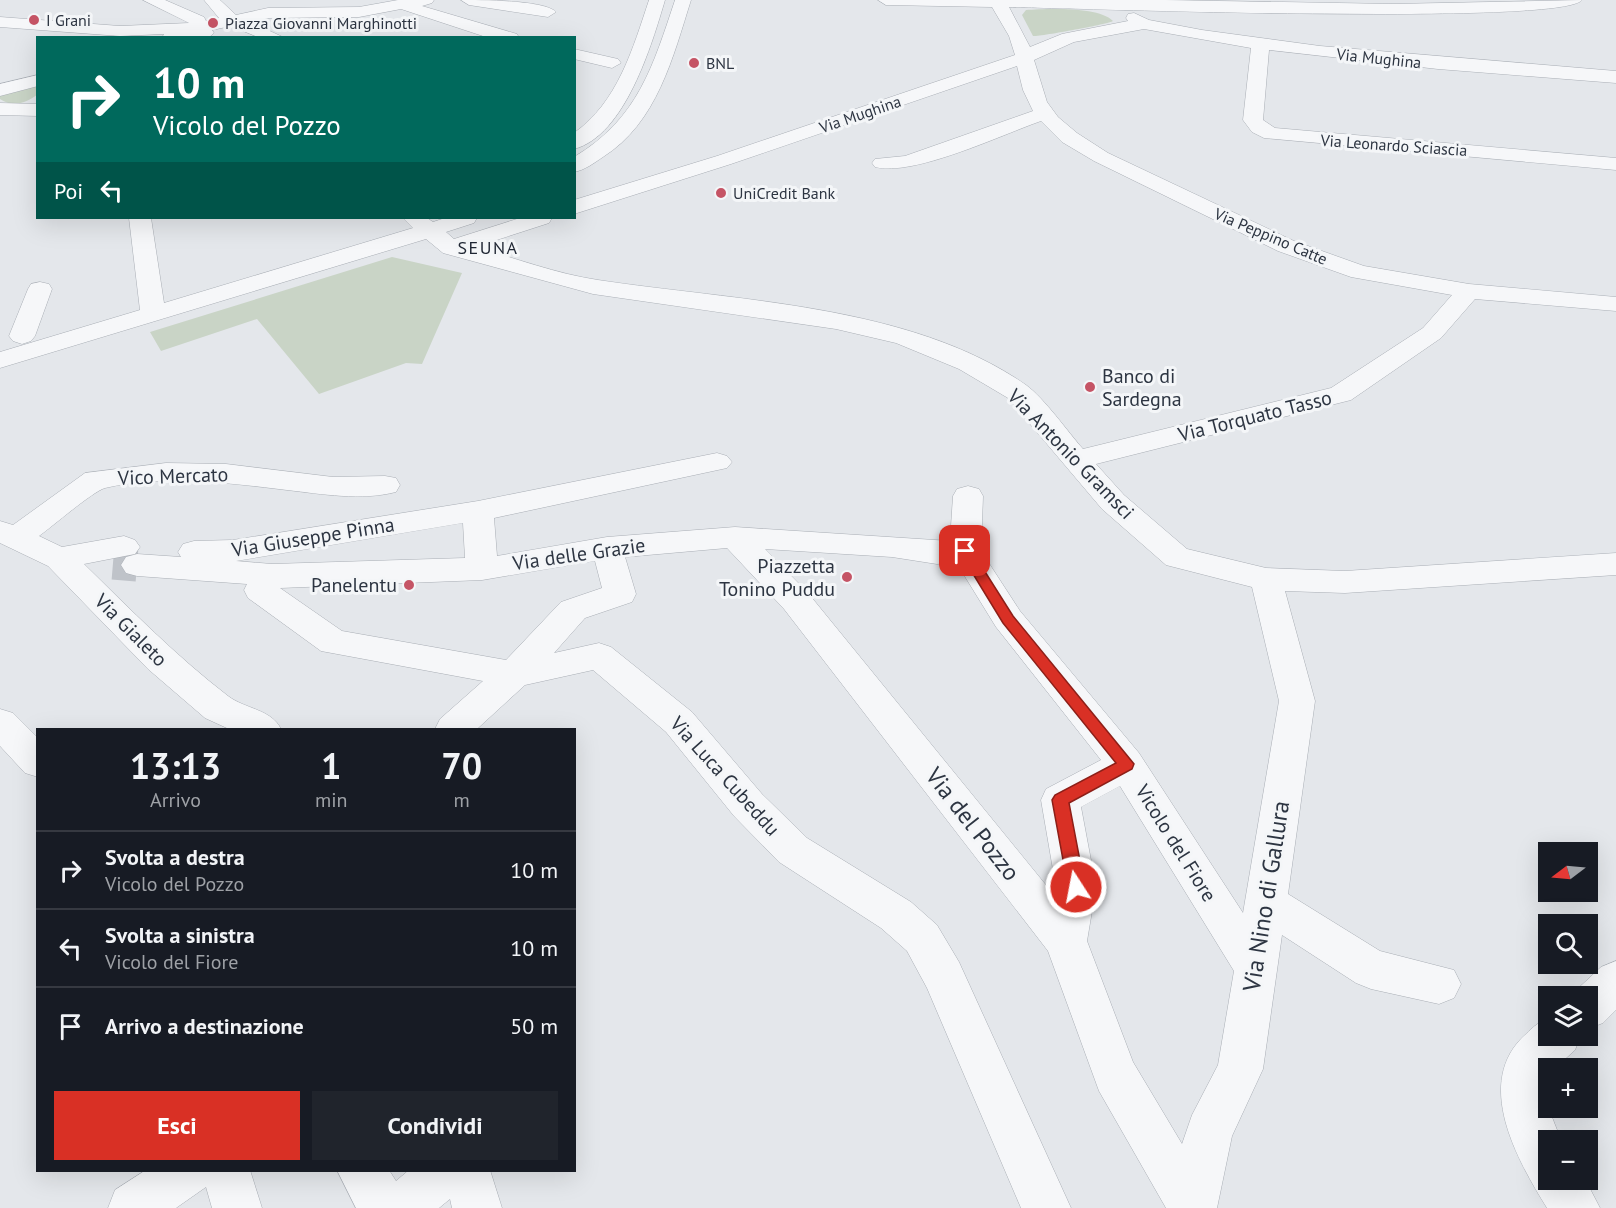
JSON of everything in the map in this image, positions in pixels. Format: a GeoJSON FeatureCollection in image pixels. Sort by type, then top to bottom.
{"type":"FeatureCollection","features":[{"type":"Feature","properties":{"kind":"street"},"geometry":{"type":"LineString","coordinates":[[151,0],[198,21],[205,33]]}},
{"type":"Feature","properties":{"kind":"street"},"geometry":{"type":"LineString","coordinates":[[212,0],[217,11],[232,20],[272,36]]}},
{"type":"Feature","properties":{"kind":"street"},"geometry":{"type":"LineString","coordinates":[[184,36],[205,33],[263,7],[320,6],[358,12],[426,0]]}},
{"type":"Feature","properties":{"kind":"street"},"geometry":{"type":"LineString","coordinates":[[469,0],[548,12]]}},
{"type":"Feature","properties":{"kind":"street"},"geometry":{"type":"LineString","coordinates":[[576,141],[609,111],[630,77],[657,0]]}},
{"type":"Feature","properties":{"kind":"street"},"geometry":{"type":"LineString","coordinates":[[576,165],[614,140],[641,108],[657,77],[683,0]]}},
{"type":"Feature","properties":{"kind":"street"},"geometry":{"type":"LineString","coordinates":[[886,0],[997,1],[1096,6],[1519,7],[1574,0]]}},
{"type":"Feature","properties":{"kind":"street","name":"Via Peppino Catte"},"geometry":{"type":"LineString","coordinates":[[997,1],[1015,28],[1026,57],[1032,89],[1045,113],[1058,129],[1084,148],[1286,246],[1359,272],[1469,291],[1616,304]]}},
{"type":"Feature","properties":{"kind":"street"},"geometry":{"type":"LineString","coordinates":[[396,4],[503,36]]}},
{"type":"Feature","properties":{"kind":"street","name":"Via Mughina"},"geometry":{"type":"LineString","coordinates":[[1096,6],[1128,15],[1144,24],[1260,46],[1446,65],[1616,77]]}},
{"type":"Feature","properties":{"kind":"street"},"geometry":{"type":"LineString","coordinates":[[358,12],[374,25],[386,22]]}},
{"type":"Feature","properties":{"kind":"street"},"geometry":{"type":"LineString","coordinates":[[0,22],[120,31],[205,33]]}},
{"type":"Feature","properties":{"kind":"street","name":"Via Mughina"},"geometry":{"type":"LineString","coordinates":[[576,206],[724,160],[1026,57],[1047,44],[1077,34],[1144,24]]}},
{"type":"Feature","properties":{"kind":"street"},"geometry":{"type":"LineString","coordinates":[[602,82],[620,44]]}},
{"type":"Feature","properties":{"kind":"street","name":"Via Leonardo Sciascia"},"geometry":{"type":"LineString","coordinates":[[1260,46],[1253,120],[1259,128],[1271,134],[1616,164]]}},
{"type":"Feature","properties":{"kind":"street"},"geometry":{"type":"LineString","coordinates":[[576,54],[612,63]]}},
{"type":"Feature","properties":{"kind":"street"},"geometry":{"type":"LineString","coordinates":[[0,90],[36,81]]}},
{"type":"Feature","properties":{"kind":"street"},"geometry":{"type":"LineString","coordinates":[[0,109],[36,110]]}},
{"type":"Feature","properties":{"kind":"street"},"geometry":{"type":"LineString","coordinates":[[882,164],[907,162],[1045,113]]}},
{"type":"Feature","properties":{"kind":"street"},"geometry":{"type":"LineString","coordinates":[[140,219],[152,306]]}},
{"type":"Feature","properties":{"kind":"street"},"geometry":{"type":"LineString","coordinates":[[0,360],[152,306],[418,221],[450,219]]}},
{"type":"Feature","properties":{"kind":"street"},"geometry":{"type":"LineString","coordinates":[[451,248],[539,219]]}},
{"type":"Feature","properties":{"kind":"street","name":"Via Antonio Gramsci"},"geometry":{"type":"LineString","coordinates":[[418,221],[451,248],[593,287],[836,321],[904,337],[968,363],[1018,392],[1113,502],[1177,557],[1266,579],[1345,582],[1616,564]]}},
{"type":"Feature","properties":{"kind":"street"},"geometry":{"type":"LineString","coordinates":[[11,340],[40,289]]}},
{"type":"Feature","properties":{"kind":"street","name":"Via Torquato Tasso"},"geometry":{"type":"LineString","coordinates":[[1077,460],[1341,394],[1432,333],[1469,291]]}},
{"type":"Feature","properties":{"kind":"street"},"geometry":{"type":"LineString","coordinates":[[11,340],[152,306]]}},
{"type":"Feature","properties":{"kind":"street","name":"Via Giuseppe Pinna"},"geometry":{"type":"LineString","coordinates":[[130,556],[233,551],[478,511],[717,462]]}},
{"type":"Feature","properties":{"kind":"street","name":"Vico Mercato"},"geometry":{"type":"LineString","coordinates":[[8,534],[95,480],[166,472],[226,472],[333,486],[385,485]]}},
{"type":"Feature","properties":{"kind":"street"},"geometry":{"type":"LineString","coordinates":[[965,551],[968,496]]}},
{"type":"Feature","properties":{"kind":"street"},"geometry":{"type":"LineString","coordinates":[[478,511],[482,568]]}},
{"type":"Feature","properties":{"kind":"street","name":"Via Gialeto"},"geometry":{"type":"LineString","coordinates":[[8,534],[59,558],[160,660],[218,708],[260,728]]}},
{"type":"Feature","properties":{"kind":"street","name":"Via delle Grazie"},"geometry":{"type":"LineString","coordinates":[[59,558],[130,556],[272,575],[482,568],[607,548],[735,537],[892,546],[937,553],[965,551]]}},
{"type":"Feature","properties":{"kind":"street","name":"Via del Pozzo"},"geometry":{"type":"LineString","coordinates":[[735,537],[796,601],[1066,941],[1115,1075],[1192,1207]]}},
{"type":"Feature","properties":{"kind":"street"},"geometry":{"type":"LineString","coordinates":[[454,728],[514,674],[573,610],[620,594],[607,548]]}},
{"type":"Feature","properties":{"kind":"street","name":"Vicolo del Fiore"},"geometry":{"type":"LineString","coordinates":[[965,551],[1008,619],[1126,764],[1254,966]]}},
{"type":"Feature","properties":{"kind":"street","name":"Via Luca Cubeddu"},"geometry":{"type":"LineString","coordinates":[[272,575],[260,590],[333,642],[514,674],[599,656],[679,722],[748,805],[793,850],[896,915],[922,938],[944,976],[1046,1208]]}},
{"type":"Feature","properties":{"kind":"street","name":"Via Nino di Gallura"},"geometry":{"type":"LineString","coordinates":[[1192,1207],[1209,1132],[1239,1069],[1297,701],[1266,579]]}},
{"type":"Feature","properties":{"kind":"street"},"geometry":{"type":"LineString","coordinates":[[0,723],[36,760]]}},
{"type":"Feature","properties":{"kind":"street"},"geometry":{"type":"LineString","coordinates":[[1066,941],[1076,887],[1060,800],[1126,764]]}},
{"type":"Feature","properties":{"kind":"street"},"geometry":{"type":"LineString","coordinates":[[1266,902],[1371,969],[1438,984]]}},
{"type":"Feature","properties":{"kind":"street"},"geometry":{"type":"LineString","coordinates":[[1598,998],[1616,981]]}},
{"type":"Feature","properties":{"kind":"street"},"geometry":{"type":"LineString","coordinates":[[1538,1149],[1523,1094],[1530,1063],[1548,1046]]}},
{"type":"Feature","properties":{"kind":"street"},"geometry":{"type":"LineString","coordinates":[[133,1208],[186,1172]]}},
{"type":"Feature","properties":{"kind":"street"},"geometry":{"type":"LineString","coordinates":[[227,1172],[237,1208]]}},
{"type":"Feature","properties":{"kind":"street"},"geometry":{"type":"LineString","coordinates":[[362,1172],[384,1208]]}},
{"type":"Feature","properties":{"kind":"street"},"geometry":{"type":"LineString","coordinates":[[402,1208],[444,1172]]}},
{"type":"Feature","properties":{"kind":"street"},"geometry":{"type":"LineString","coordinates":[[467,1172],[477,1208]]}},
{"type":"Feature","properties":{"kind":"street"},"geometry":{"type":"LineString","coordinates":[[1564,1190],[1575,1208]]}},
{"type":"Feature","properties":{"kind":"green space"},"geometry":{"type":"Polygon","coordinates":[[[1026,10],[1084,11],[1106,16],[1113,21],[1033,36],[1022,15],[1026,10]]]}},
{"type":"Feature","properties":{"kind":"green space"},"geometry":{"type":"Polygon","coordinates":[[[36,84],[36,96],[24,102],[15,104],[5,102],[0,99],[0,96],[36,84]]]}},
{"type":"Feature","properties":{"kind":"green space"},"geometry":{"type":"Polygon","coordinates":[[[392,257],[462,273],[422,364],[406,363],[319,394],[257,319],[161,351],[150,332],[392,257]]]}},
{"type":"Feature","properties":{"kind":"tunnel"},"geometry":{"type":"LineString","coordinates":[[113,563],[137,565]]}},
{"type":"Feature","properties":{"kind":"place","name":"I Grani"},"geometry":{"type":"Point","coordinates":[34,20]}},
{"type":"Feature","properties":{"kind":"place","name":"Piazza Giovanni Marghinotti"},"geometry":{"type":"Point","coordinates":[213,23]}},
{"type":"Feature","properties":{"kind":"place","name":"BNL"},"geometry":{"type":"Point","coordinates":[694,63]}},
{"type":"Feature","properties":{"kind":"place","name":"UniCredit Bank"},"geometry":{"type":"Point","coordinates":[721,193]}},
{"type":"Feature","properties":{"kind":"place","name":"Banco di Sardegna"},"geometry":{"type":"Point","coordinates":[1090,387]}},
{"type":"Feature","properties":{"kind":"place","name":"Piazzetta Tonino Puddu"},"geometry":{"type":"Point","coordinates":[847,577]}},
{"type":"Feature","properties":{"kind":"place","name":"Panelentu"},"geometry":{"type":"Point","coordinates":[409,585]}},
{"type":"Feature","properties":{"kind":"district","name":"SEUNA"},"geometry":{"type":"Point","coordinates":[488,247]}},
{"type":"Feature","properties":{"kind":"route"},"geometry":{"type":"LineString","coordinates":[[965,551],[978,575],[1008,619],[1126,764],[1060,800],[1076,887]]}}]}
